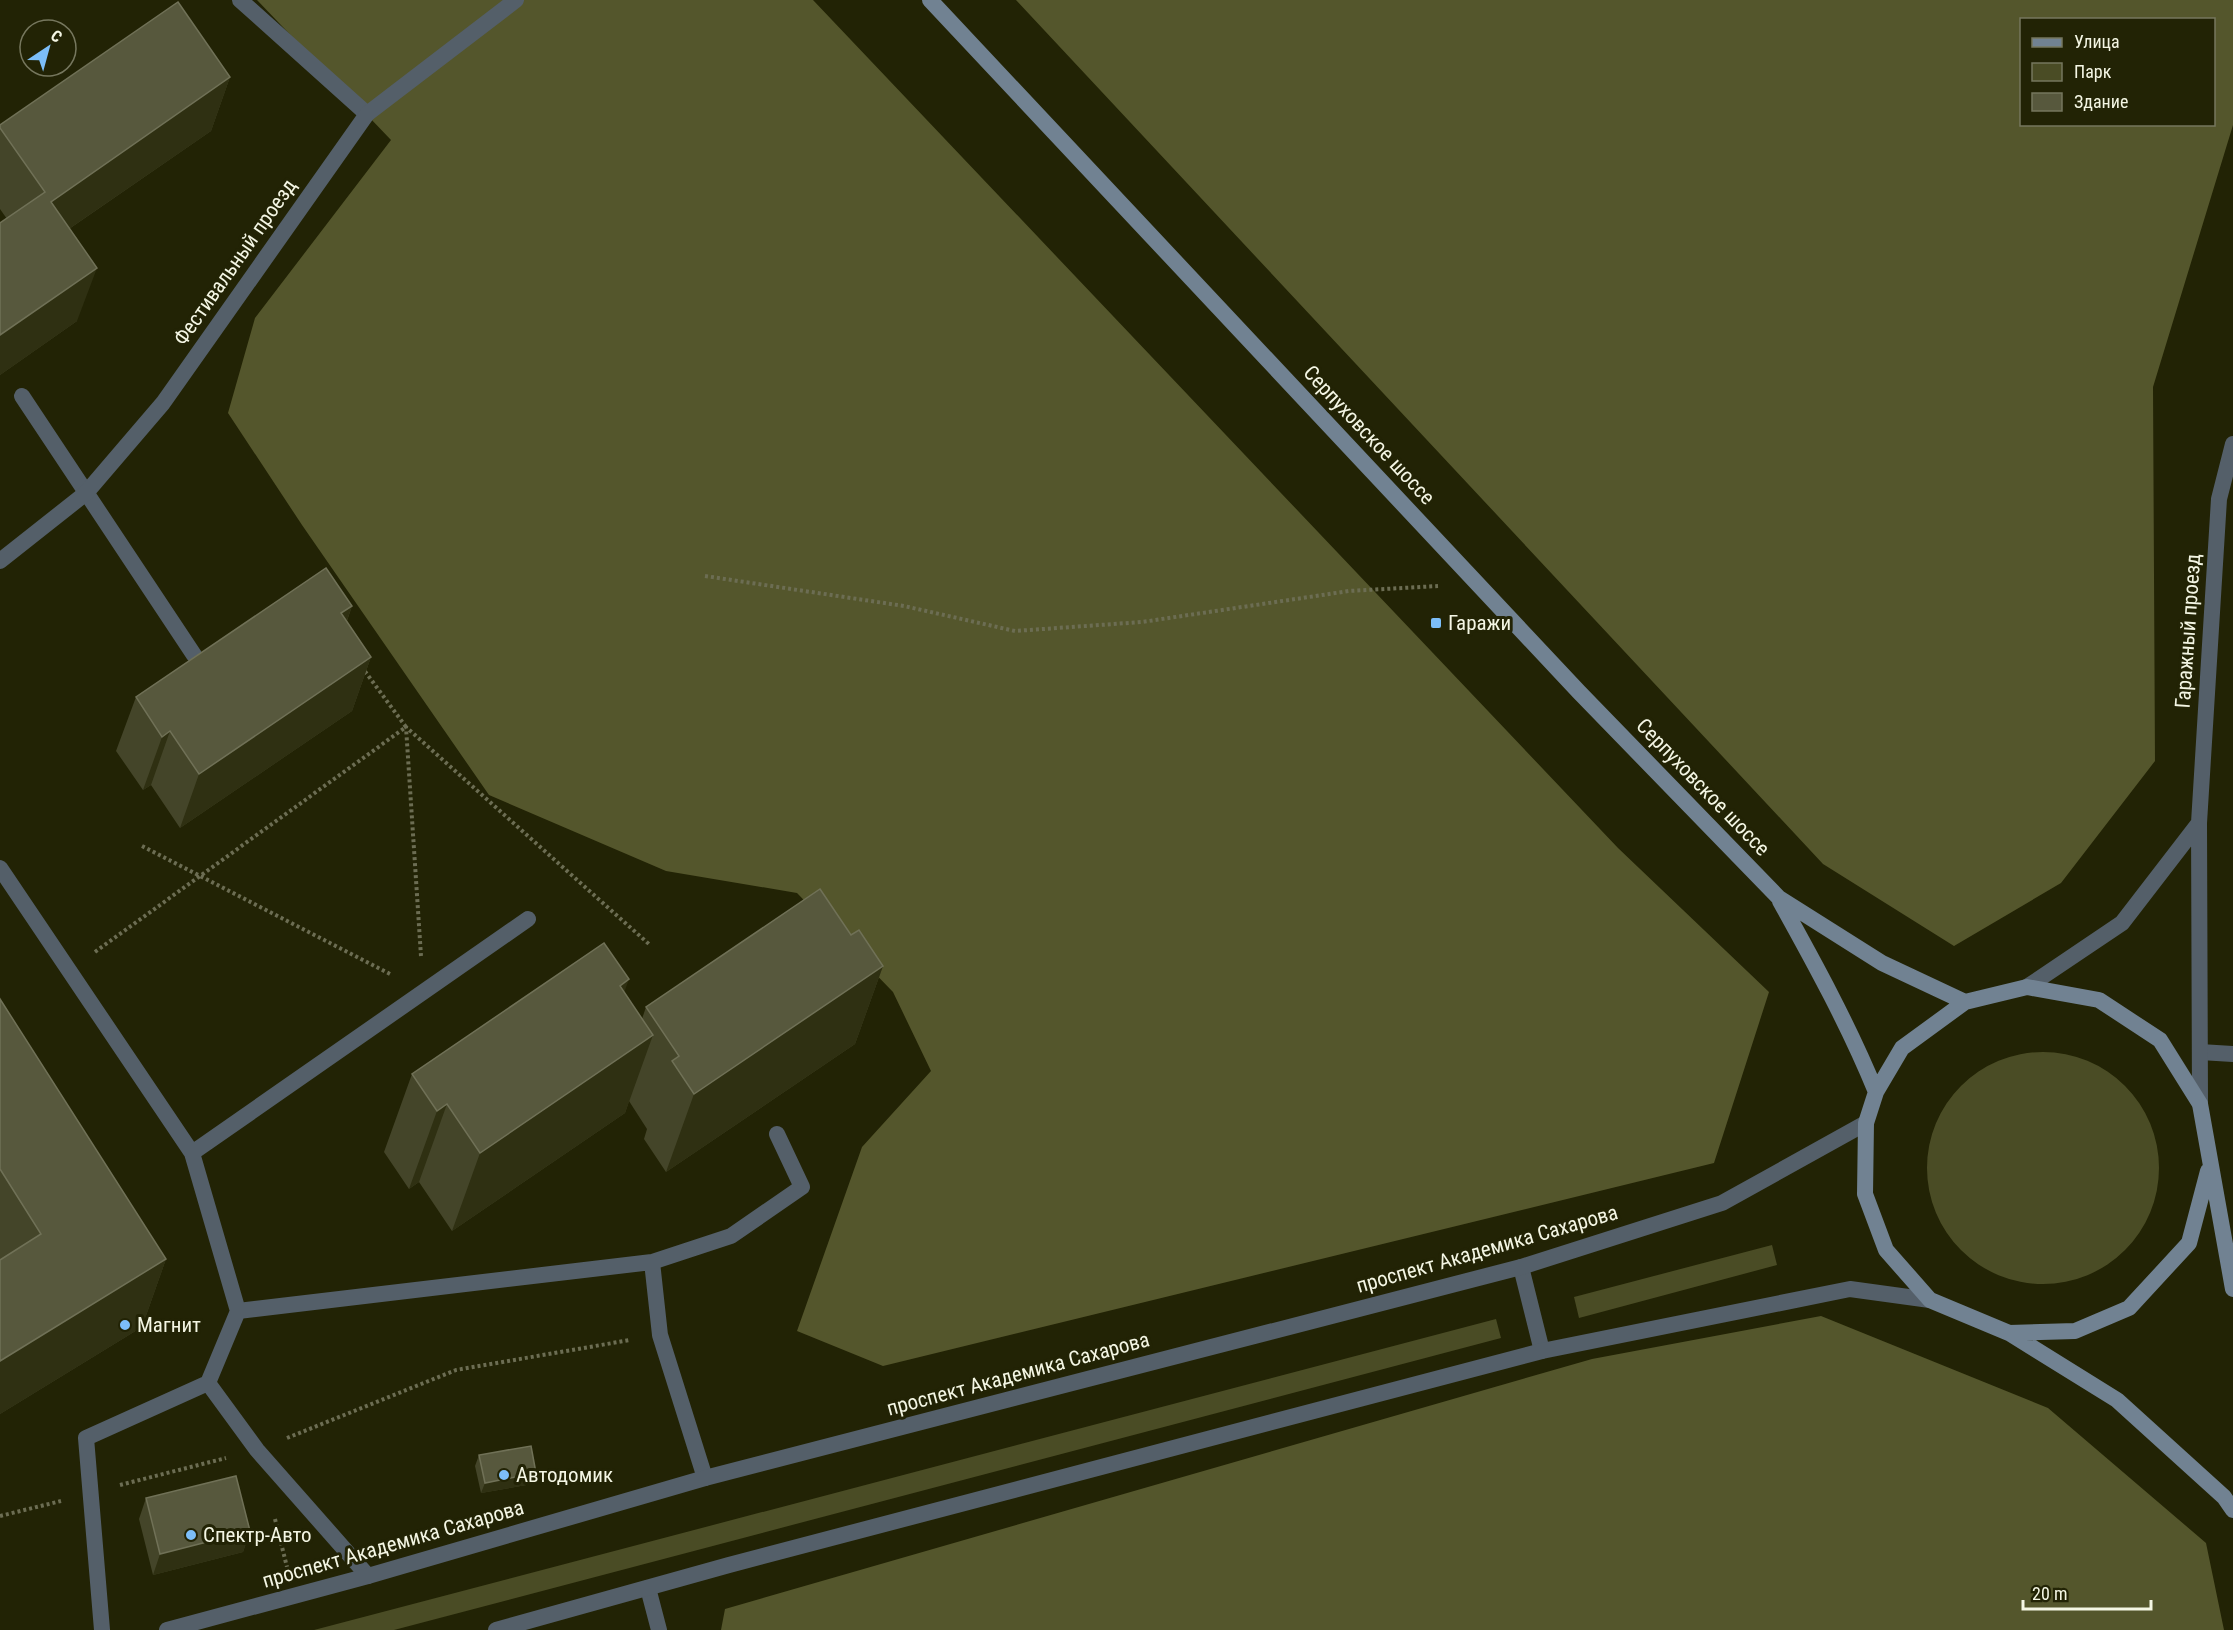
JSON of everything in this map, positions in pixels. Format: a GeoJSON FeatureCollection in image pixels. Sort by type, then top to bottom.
{"type":"FeatureCollection","features":[{"type":"Feature","properties":{"kind":"main road","name":"Серпуховское шоссе"},"geometry":{"type":"LineString","coordinates":[[930,0],[1478,584],[1779,898]]}},
{"type":"Feature","properties":{"kind":"main road"},"geometry":{"type":"LineString","coordinates":[[1779,898],[1882,963],[1965,1002]]}},
{"type":"Feature","properties":{"kind":"main road"},"geometry":{"type":"LineString","coordinates":[[1779,898],[1828,988],[1857,1046],[1876,1092]]}},
{"type":"Feature","properties":{"kind":"main road"},"geometry":{"type":"LineString","coordinates":[[2233,1289],[2229,1253],[2209,1167],[2200,1104],[2160,1040],[2099,1000],[2027,987],[1965,1002],[1902,1048],[1876,1092],[1866,1123],[1865,1194],[1886,1251],[1930,1300],[2009,1333],[2117,1400],[2224,1497],[2233,1510]]}},
{"type":"Feature","properties":{"kind":"main road"},"geometry":{"type":"LineString","coordinates":[[2009,1333],[2075,1331],[2129,1308],[2189,1243],[2209,1167]]}},
{"type":"Feature","properties":{"kind":"street"},"geometry":{"type":"LineString","coordinates":[[240,0],[367,114]]}},
{"type":"Feature","properties":{"kind":"street","name":"Фестивальный проезд"},"geometry":{"type":"LineString","coordinates":[[0,561],[86,493],[164,403],[367,114],[516,0]]}},
{"type":"Feature","properties":{"kind":"street"},"geometry":{"type":"LineString","coordinates":[[22,396],[194,655]]}},
{"type":"Feature","properties":{"kind":"street","name":"Гаражный проезд"},"geometry":{"type":"LineString","coordinates":[[2200,1104],[2199,823],[2219,499],[2233,444]]}},
{"type":"Feature","properties":{"kind":"street"},"geometry":{"type":"LineString","coordinates":[[2027,987],[2122,923],[2199,823]]}},
{"type":"Feature","properties":{"kind":"street"},"geometry":{"type":"LineString","coordinates":[[0,868],[192,1153],[238,1311],[208,1383],[86,1438],[93,1493],[102,1630]]}},
{"type":"Feature","properties":{"kind":"street"},"geometry":{"type":"LineString","coordinates":[[192,1153],[528,918]]}},
{"type":"Feature","properties":{"kind":"street"},"geometry":{"type":"LineString","coordinates":[[2200,1052],[2233,1054]]}},
{"type":"Feature","properties":{"kind":"street","name":"проспект Академика Сахарова"},"geometry":{"type":"LineString","coordinates":[[167,1630],[368,1576],[705,1478],[1521,1267],[1722,1203],[1866,1123]]}},
{"type":"Feature","properties":{"kind":"street"},"geometry":{"type":"LineString","coordinates":[[238,1311],[652,1262],[731,1236],[802,1187],[777,1134]]}},
{"type":"Feature","properties":{"kind":"street"},"geometry":{"type":"LineString","coordinates":[[652,1262],[660,1335],[705,1478]]}},
{"type":"Feature","properties":{"kind":"street"},"geometry":{"type":"LineString","coordinates":[[1521,1267],[1542,1351]]}},
{"type":"Feature","properties":{"kind":"street"},"geometry":{"type":"LineString","coordinates":[[496,1630],[1542,1351],[1851,1289],[1930,1300]]}},
{"type":"Feature","properties":{"kind":"street"},"geometry":{"type":"LineString","coordinates":[[208,1383],[257,1450],[368,1576]]}},
{"type":"Feature","properties":{"kind":"street"},"geometry":{"type":"LineString","coordinates":[[648,1588],[659,1630]]}},
{"type":"Feature","properties":{"kind":"path"},"geometry":{"type":"LineString","coordinates":[[705,576],[904,606],[1015,631],[1142,622],[1349,591],[1478,584]]}},
{"type":"Feature","properties":{"kind":"path"},"geometry":{"type":"LineString","coordinates":[[363,669],[406,727],[650,945]]}},
{"type":"Feature","properties":{"kind":"path"},"geometry":{"type":"LineString","coordinates":[[69,971],[406,727]]}},
{"type":"Feature","properties":{"kind":"path"},"geometry":{"type":"LineString","coordinates":[[406,727],[423,992]]}},
{"type":"Feature","properties":{"kind":"path"},"geometry":{"type":"LineString","coordinates":[[142,846],[423,992]]}},
{"type":"Feature","properties":{"kind":"path"},"geometry":{"type":"LineString","coordinates":[[0,1516],[257,1450],[456,1370],[660,1335]]}},
{"type":"Feature","properties":{"kind":"green space"},"geometry":{"type":"Polygon","coordinates":[[[257,0],[813,0],[1618,848],[1769,992],[1714,1163],[883,1366],[797,1331],[862,1147],[931,1071],[893,992],[797,893],[666,871],[489,795],[302,525],[228,413],[255,318],[391,140],[257,0]]]}},
{"type":"Feature","properties":{"kind":"green space"},"geometry":{"type":"Polygon","coordinates":[[[1016,0],[2233,0],[2233,125],[2153,387],[2155,761],[2061,883],[1954,946],[1823,864],[1016,0]]]}},
{"type":"Feature","properties":{"kind":"green space"},"geometry":{"type":"Polygon","coordinates":[[[2043,1052],[2077,1057],[2087,1061],[2107,1072],[2125,1086],[2139,1104],[2150,1124],[2154,1134],[2159,1168],[2154,1202],[2150,1212],[2139,1232],[2125,1250],[2107,1264],[2087,1275],[2077,1279],[2043,1284],[2009,1279],[1999,1275],[1979,1264],[1961,1250],[1947,1232],[1936,1212],[1932,1202],[1927,1168],[1932,1134],[1936,1124],[1947,1104],[1961,1086],[1979,1072],[1999,1061],[2009,1057],[2043,1052]]]}},
{"type":"Feature","properties":{"kind":"green space"},"geometry":{"type":"Polygon","coordinates":[[[1772,1245],[1777,1265],[1579,1318],[1574,1297],[1772,1245]]]}},
{"type":"Feature","properties":{"kind":"green space"},"geometry":{"type":"Polygon","coordinates":[[[1821,1316],[2048,1408],[2206,1543],[2224,1630],[721,1630],[725,1609],[1592,1359],[1821,1316]]]}},
{"type":"Feature","properties":{"kind":"green space"},"geometry":{"type":"Polygon","coordinates":[[[1496,1319],[1501,1338],[394,1630],[314,1630],[1496,1319]]]}},
{"type":"Feature","properties":{"kind":"building"},"geometry":{"type":"Polygon","coordinates":[[[178,2],[230,77],[51,202],[97,268],[0,335],[0,223],[45,192],[0,125],[68,78],[78,78],[78,71],[178,2]]]}},
{"type":"Feature","properties":{"kind":"building"},"geometry":{"type":"Polygon","coordinates":[[[326,568],[352,606],[341,613],[371,657],[199,774],[170,731],[162,737],[136,697],[326,568]]]}},
{"type":"Feature","properties":{"kind":"building"},"geometry":{"type":"Polygon","coordinates":[[[820,889],[851,935],[859,930],[883,966],[694,1094],[672,1061],[679,1056],[646,1007],[820,889]]]}},
{"type":"Feature","properties":{"kind":"building"},"geometry":{"type":"Polygon","coordinates":[[[604,943],[629,979],[620,986],[653,1035],[480,1153],[447,1104],[437,1111],[412,1074],[604,943]]]}},
{"type":"Feature","properties":{"kind":"building"},"geometry":{"type":"Polygon","coordinates":[[[0,999],[166,1259],[0,1361],[0,1260],[41,1234],[0,1169],[0,999]]]}},
{"type":"Feature","properties":{"kind":"building"},"geometry":{"type":"Polygon","coordinates":[[[531,1446],[536,1473],[485,1483],[479,1455],[531,1446]]]}},
{"type":"Feature","properties":{"kind":"building"},"geometry":{"type":"Polygon","coordinates":[[[236,1476],[250,1531],[160,1554],[146,1498],[236,1476]]]}},
{"type":"Feature","properties":{"kind":"place","name":"Гаражи"},"geometry":{"type":"Point","coordinates":[1436,623]}},
{"type":"Feature","properties":{"kind":"place","name":"Магнит"},"geometry":{"type":"Point","coordinates":[125,1325]}},
{"type":"Feature","properties":{"kind":"place","name":"Автодомик"},"geometry":{"type":"Point","coordinates":[504,1475]}},
{"type":"Feature","properties":{"kind":"place","name":"Спектр-Авто"},"geometry":{"type":"Point","coordinates":[191,1535]}}]}
